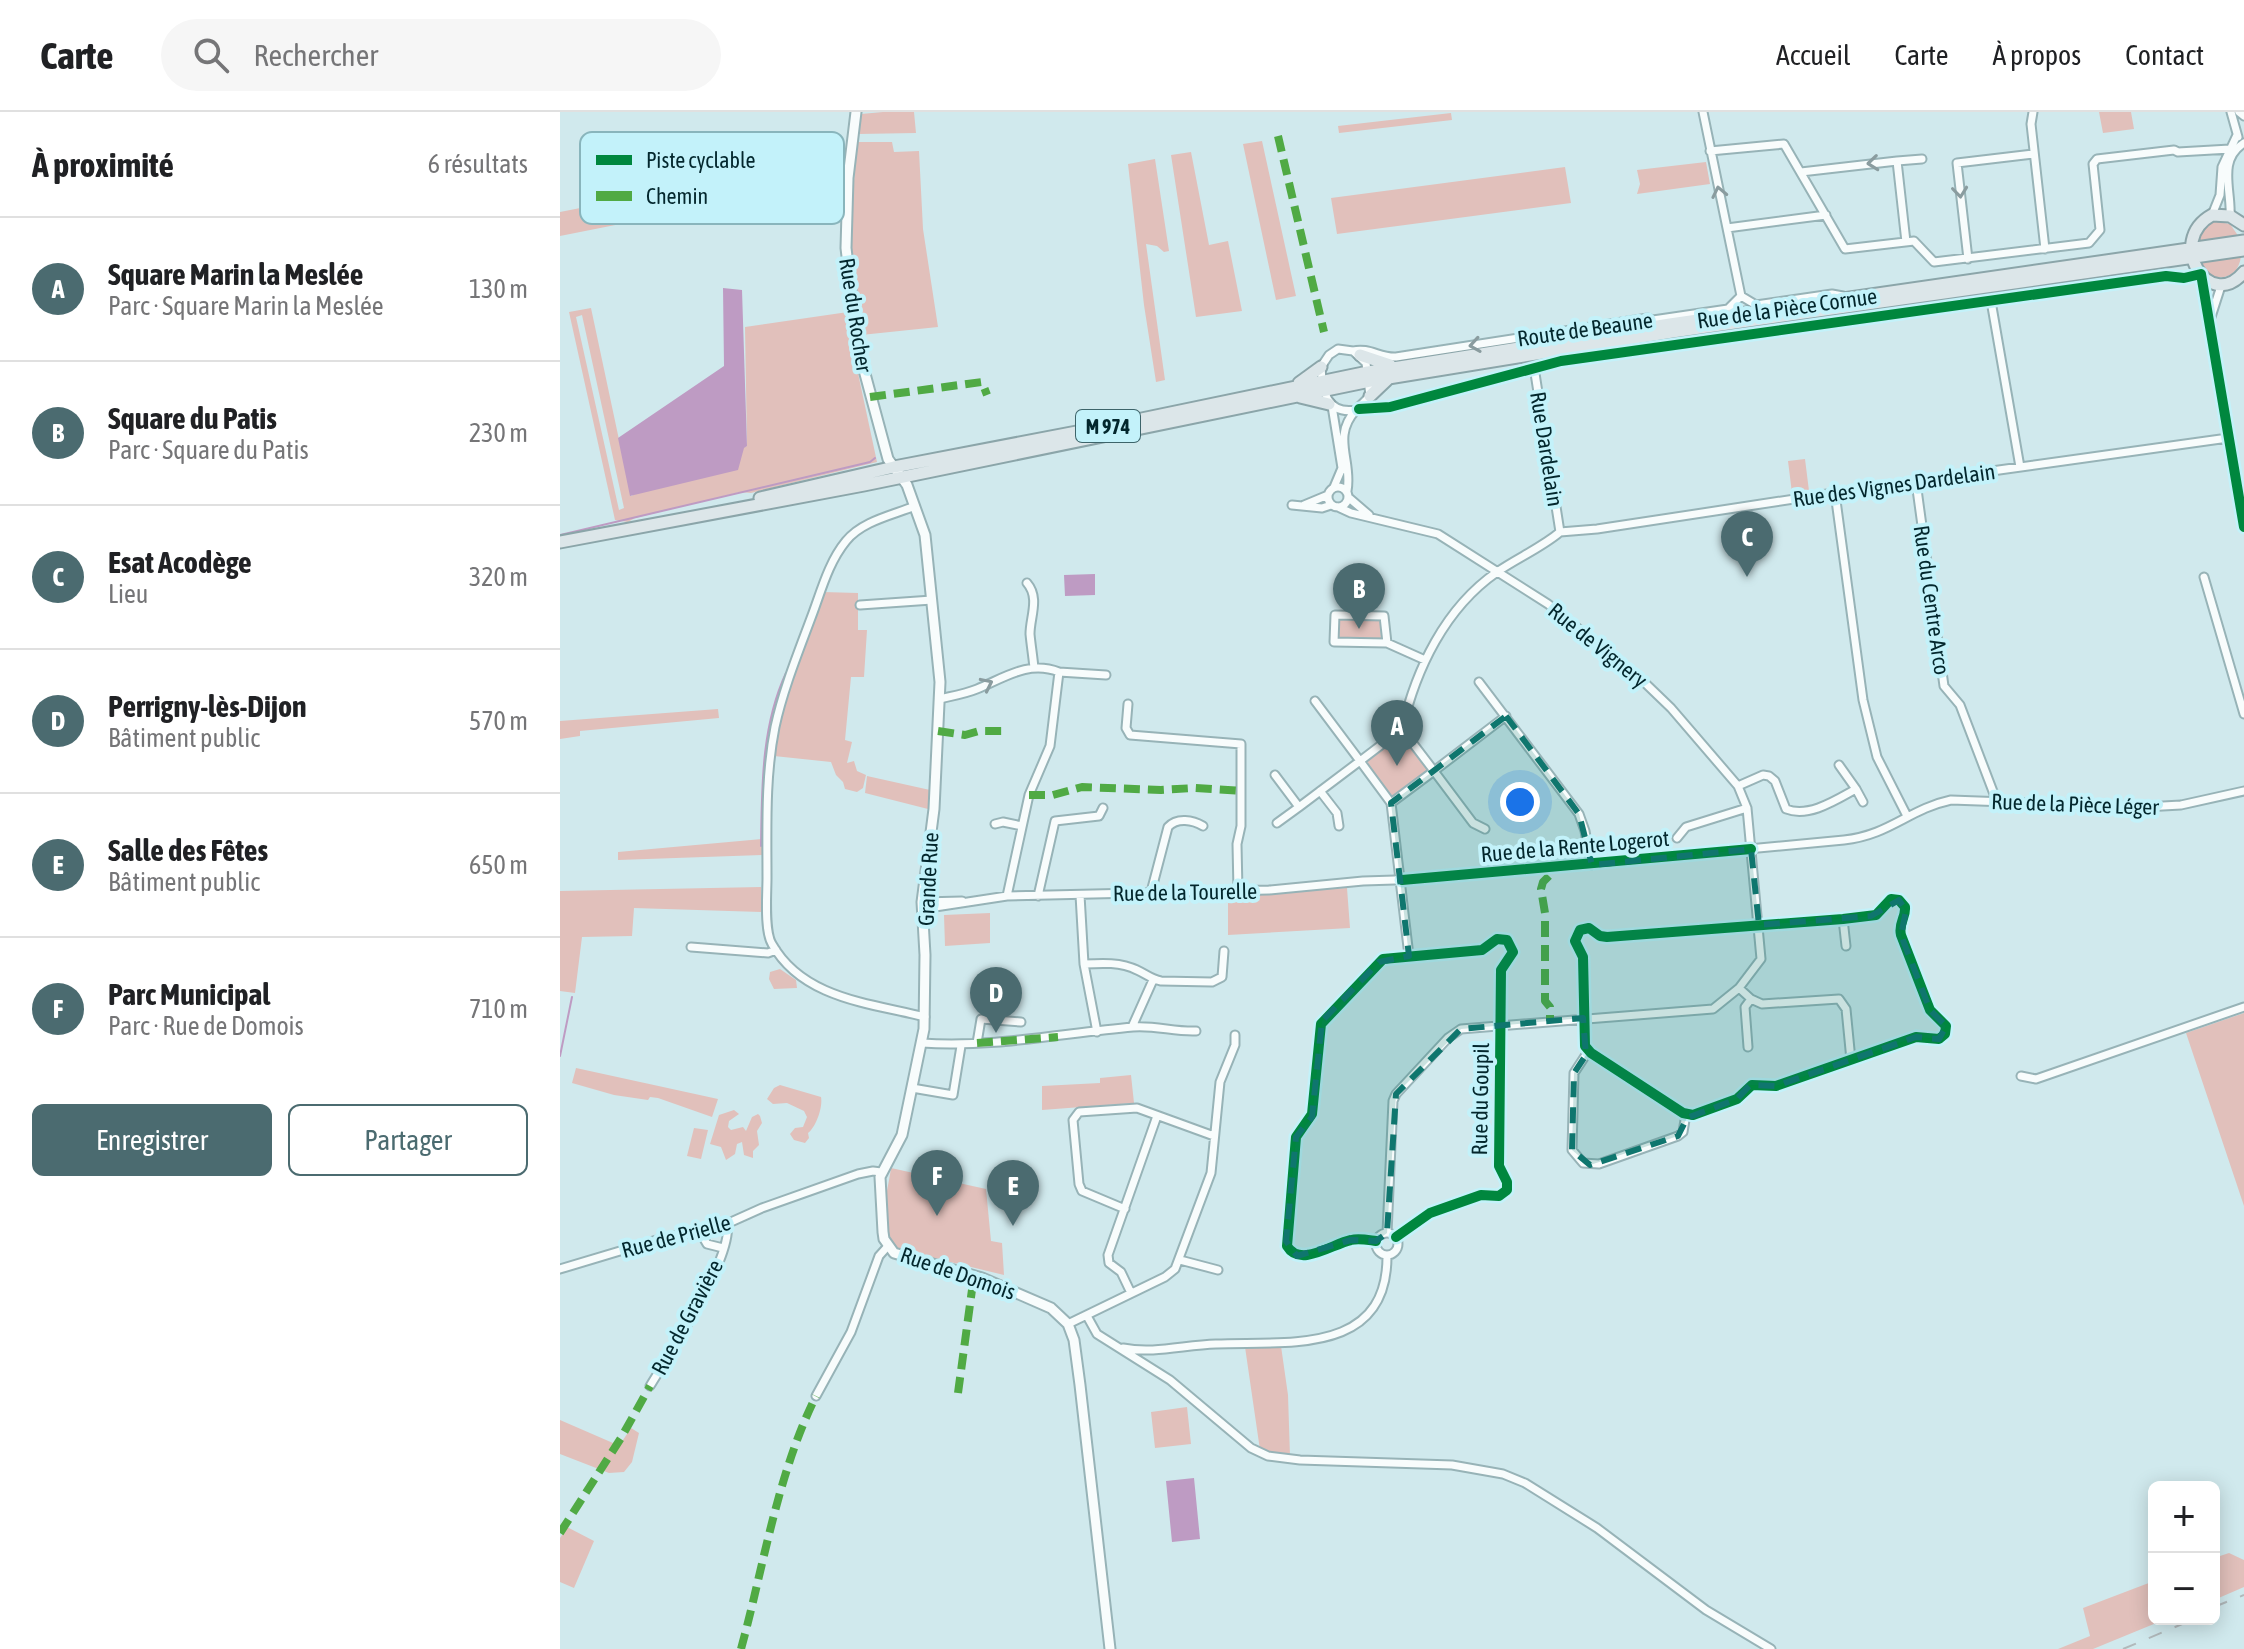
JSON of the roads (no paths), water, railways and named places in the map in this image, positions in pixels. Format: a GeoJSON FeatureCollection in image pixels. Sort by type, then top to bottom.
{"type":"FeatureCollection","features":[{"type":"Feature","properties":{"kind":"main road","name":"Rue du Rocher"},"geometry":{"type":"LineString","coordinates":[[856,112],[848,178],[846,248],[861,359],[888,459],[915,506]]}},
{"type":"Feature","properties":{"kind":"main road"},"geometry":{"type":"LineString","coordinates":[[2201,274],[2166,257],[2212,215],[2237,221],[2244,235]]}},
{"type":"Feature","properties":{"kind":"main road"},"geometry":{"type":"LineString","coordinates":[[2192,235],[2192,253],[2201,274],[2209,283],[2221,286],[2234,282],[2244,271]]}},
{"type":"Feature","properties":{"kind":"main road","name":"Route de Beaune"},"geometry":{"type":"LineString","coordinates":[[1369,376],[1390,377],[2192,253],[2244,241]]}},
{"type":"Feature","properties":{"kind":"main road","name":"Route de Beaune"},"geometry":{"type":"LineString","coordinates":[[2192,253],[2244,250]]}},
{"type":"Feature","properties":{"kind":"main road","name":"Route de Beaune"},"geometry":{"type":"LineString","coordinates":[[897,472],[1108,426],[1369,376],[1399,367],[1670,324],[2166,257]]}},
{"type":"Feature","properties":{"kind":"main road"},"geometry":{"type":"LineString","coordinates":[[1357,353],[1399,367]]}},
{"type":"Feature","properties":{"kind":"main road"},"geometry":{"type":"LineString","coordinates":[[1321,367],[1294,391],[1331,405]]}},
{"type":"Feature","properties":{"kind":"main road"},"geometry":{"type":"LineString","coordinates":[[1369,397],[1390,377]]}},
{"type":"Feature","properties":{"kind":"main road","name":"M 974"},"geometry":{"type":"LineString","coordinates":[[560,542],[686,518],[788,490],[897,472]]}},
{"type":"Feature","properties":{"kind":"main road","name":"Grande Rue"},"geometry":{"type":"LineString","coordinates":[[888,1246],[884,1239],[879,1183],[881,1172],[902,1135],[925,1017],[922,906],[934,809],[939,699],[927,544],[915,506]]}},
{"type":"Feature","properties":{"kind":"main road","name":"Rue de Domois"},"geometry":{"type":"LineString","coordinates":[[888,1246],[894,1253],[974,1275],[1036,1301],[1051,1308],[1068,1324]]}},
{"type":"Feature","properties":{"kind":"main road"},"geometry":{"type":"LineString","coordinates":[[1068,1324],[1074,1340],[1080,1385],[1110,1649]]}},
{"type":"Feature","properties":{"kind":"street"},"geometry":{"type":"LineString","coordinates":[[1703,112],[1741,296]]}},
{"type":"Feature","properties":{"kind":"street"},"geometry":{"type":"LineString","coordinates":[[2033,112],[2033,154],[2045,249]]}},
{"type":"Feature","properties":{"kind":"street"},"geometry":{"type":"LineString","coordinates":[[2231,112],[2236,133],[2244,142],[2227,167],[2237,221]]}},
{"type":"Feature","properties":{"kind":"street"},"geometry":{"type":"LineString","coordinates":[[2212,215],[2220,195],[2222,167],[2238,123],[2244,118],[2239,112]]}},
{"type":"Feature","properties":{"kind":"street"},"geometry":{"type":"LineString","coordinates":[[1710,151],[1784,144],[1845,249],[1918,243],[1934,262],[2092,241],[2100,230],[2094,160],[2174,150],[2230,149]]}},
{"type":"Feature","properties":{"kind":"street"},"geometry":{"type":"LineString","coordinates":[[1968,259],[1957,163],[2033,154]]}},
{"type":"Feature","properties":{"kind":"street"},"geometry":{"type":"LineString","coordinates":[[1801,172],[1922,159]]}},
{"type":"Feature","properties":{"kind":"street"},"geometry":{"type":"LineString","coordinates":[[1897,161],[1906,242]]}},
{"type":"Feature","properties":{"kind":"street"},"geometry":{"type":"LineString","coordinates":[[1727,228],[1826,215]]}},
{"type":"Feature","properties":{"kind":"street"},"geometry":{"type":"LineString","coordinates":[[2201,274],[2244,525]]}},
{"type":"Feature","properties":{"kind":"street","name":"Rue de la Pièce Cornue"},"geometry":{"type":"LineString","coordinates":[[1357,409],[1383,408],[1534,367],[1957,304],[2201,274]]}},
{"type":"Feature","properties":{"kind":"street"},"geometry":{"type":"LineString","coordinates":[[2210,319],[2221,286]]}},
{"type":"Feature","properties":{"kind":"street","name":"Route de Beaune"},"geometry":{"type":"LineString","coordinates":[[1357,353],[1366,349],[1383,357],[1396,357],[1648,318],[1653,320],[1728,309],[1741,296],[1756,305],[1832,294],[1858,298]]}},
{"type":"Feature","properties":{"kind":"street"},"geometry":{"type":"LineString","coordinates":[[1991,301],[2020,467]]}},
{"type":"Feature","properties":{"kind":"street"},"geometry":{"type":"LineString","coordinates":[[1302,505],[1328,495],[1342,468],[1331,405],[1322,385],[1321,367],[1329,355],[1338,349],[1357,353],[1369,376],[1369,397],[1347,421],[1343,432],[1348,480],[1345,504],[1335,506],[1328,495]]}},
{"type":"Feature","properties":{"kind":"street","name":"Rue Dardelain"},"geometry":{"type":"LineString","coordinates":[[1534,367],[1560,532]]}},
{"type":"Feature","properties":{"kind":"street"},"geometry":{"type":"LineString","coordinates":[[1369,397],[1383,408]]}},
{"type":"Feature","properties":{"kind":"street"},"geometry":{"type":"LineString","coordinates":[[1331,405],[1346,412],[1357,409]]}},
{"type":"Feature","properties":{"kind":"street","name":"Rue des Vignes Dardelain"},"geometry":{"type":"LineString","coordinates":[[1560,532],[2228,438]]}},
{"type":"Feature","properties":{"kind":"street","name":"Rue du Centre Arco"},"geometry":{"type":"LineString","coordinates":[[1916,482],[1944,686],[1960,705],[1997,802]]}},
{"type":"Feature","properties":{"kind":"street"},"geometry":{"type":"LineString","coordinates":[[1334,487],[1341,487],[1348,494]]}},
{"type":"Feature","properties":{"kind":"street"},"geometry":{"type":"LineString","coordinates":[[1835,493],[1863,700],[1877,757],[1907,816]]}},
{"type":"Feature","properties":{"kind":"street","name":"Rue de Vignery"},"geometry":{"type":"LineString","coordinates":[[1348,494],[1371,517]]}},
{"type":"Feature","properties":{"kind":"street","name":"Rue de Vignery"},"geometry":{"type":"LineString","coordinates":[[1292,505],[1335,506],[1351,513],[1438,534],[1498,571],[1548,604],[1644,682],[1671,708],[1738,786],[1747,808],[1761,959],[1739,988],[1713,1009],[1583,1018]]}},
{"type":"Feature","properties":{"kind":"street"},"geometry":{"type":"LineString","coordinates":[[915,506],[855,531],[842,546],[830,567],[784,695],[775,726],[768,779],[768,934],[776,950],[816,988],[925,1017]]}},
{"type":"Feature","properties":{"kind":"street"},"geometry":{"type":"LineString","coordinates":[[1277,823],[1402,729],[1425,660],[1458,610],[1486,580],[1560,532]]}},
{"type":"Feature","properties":{"kind":"street"},"geometry":{"type":"LineString","coordinates":[[2204,577],[2244,714]]}},
{"type":"Feature","properties":{"kind":"street"},"geometry":{"type":"LineString","coordinates":[[1027,583],[1032,589],[1034,606],[1030,632],[1034,668]]}},
{"type":"Feature","properties":{"kind":"street"},"geometry":{"type":"LineString","coordinates":[[860,605],[932,600]]}},
{"type":"Feature","properties":{"kind":"street"},"geometry":{"type":"LineString","coordinates":[[1387,643],[1384,616],[1335,615],[1334,642],[1387,643],[1425,660]]}},
{"type":"Feature","properties":{"kind":"street"},"geometry":{"type":"LineString","coordinates":[[939,699],[979,688],[1010,673],[1034,668],[1106,675]]}},
{"type":"Feature","properties":{"kind":"street"},"geometry":{"type":"LineString","coordinates":[[1007,896],[1029,795],[1050,746],[1059,672]]}},
{"type":"Feature","properties":{"kind":"street"},"geometry":{"type":"LineString","coordinates":[[1479,682],[1579,814],[1591,865]]}},
{"type":"Feature","properties":{"kind":"street"},"geometry":{"type":"LineString","coordinates":[[1315,701],[1391,803],[1409,956]]}},
{"type":"Feature","properties":{"kind":"street"},"geometry":{"type":"LineString","coordinates":[[1128,704],[1126,728],[1130,735],[1241,744],[1238,891]]}},
{"type":"Feature","properties":{"kind":"street"},"geometry":{"type":"LineString","coordinates":[[1391,803],[1506,716]]}},
{"type":"Feature","properties":{"kind":"street"},"geometry":{"type":"LineString","coordinates":[[1402,729],[1473,823],[1485,829]]}},
{"type":"Feature","properties":{"kind":"street"},"geometry":{"type":"LineString","coordinates":[[1839,765],[1863,802]]}},
{"type":"Feature","properties":{"kind":"street"},"geometry":{"type":"LineString","coordinates":[[1275,775],[1299,807]]}},
{"type":"Feature","properties":{"kind":"street"},"geometry":{"type":"LineString","coordinates":[[1738,786],[1763,775],[1769,776],[1775,781],[1783,806],[1790,812],[1820,807],[1856,789]]}},
{"type":"Feature","properties":{"kind":"street"},"geometry":{"type":"LineString","coordinates":[[1320,791],[1337,813],[1339,826]]}},
{"type":"Feature","properties":{"kind":"street","name":"Rue de la Pièce Léger"},"geometry":{"type":"LineString","coordinates":[[1900,822],[1934,804],[1951,800],[2162,807],[2244,791]]}},
{"type":"Feature","properties":{"kind":"street"},"geometry":{"type":"LineString","coordinates":[[1099,816],[1103,808]]}},
{"type":"Feature","properties":{"kind":"street"},"geometry":{"type":"LineString","coordinates":[[1677,838],[1686,827],[1747,808]]}},
{"type":"Feature","properties":{"kind":"street"},"geometry":{"type":"LineString","coordinates":[[1099,816],[1104,825]]}},
{"type":"Feature","properties":{"kind":"street"},"geometry":{"type":"LineString","coordinates":[[1038,896],[1055,821],[1099,816]]}},
{"type":"Feature","properties":{"kind":"street"},"geometry":{"type":"LineString","coordinates":[[1151,892],[1168,827],[1177,821],[1196,821],[1203,826]]}},
{"type":"Feature","properties":{"kind":"street"},"geometry":{"type":"LineString","coordinates":[[995,824],[1003,822],[1022,826]]}},
{"type":"Feature","properties":{"kind":"street","name":"Rue de la Rente Logerot"},"geometry":{"type":"LineString","coordinates":[[1402,880],[1858,839],[1900,822]]}},
{"type":"Feature","properties":{"kind":"street","name":"Rue de la Tourelle"},"geometry":{"type":"LineString","coordinates":[[922,906],[1007,896],[1238,891],[1402,880]]}},
{"type":"Feature","properties":{"kind":"street"},"geometry":{"type":"LineString","coordinates":[[1080,895],[1084,964],[1097,1032]]}},
{"type":"Feature","properties":{"kind":"street"},"geometry":{"type":"LineString","coordinates":[[1891,899],[1903,903],[1906,911],[1899,926],[1901,935],[1930,1010],[1943,1022],[1946,1030],[1939,1039],[1916,1037],[1776,1086],[1752,1085],[1737,1099],[1693,1115],[1686,1114],[1585,1046],[1583,957],[1575,941],[1580,930],[1589,928],[1607,937],[1843,919],[1876,915],[1891,899]]}},
{"type":"Feature","properties":{"kind":"street"},"geometry":{"type":"LineString","coordinates":[[1843,919],[1846,946]]}},
{"type":"Feature","properties":{"kind":"street"},"geometry":{"type":"LineString","coordinates":[[1376,1241],[1351,1240],[1301,1256],[1289,1251],[1286,1241],[1296,1137],[1312,1114],[1322,1021],[1379,962],[1388,957],[1482,950],[1495,940],[1507,940],[1513,952],[1502,967],[1501,1026]]}},
{"type":"Feature","properties":{"kind":"street"},"geometry":{"type":"LineString","coordinates":[[691,947],[768,953],[776,950]]}},
{"type":"Feature","properties":{"kind":"street"},"geometry":{"type":"LineString","coordinates":[[1084,964],[1117,964],[1139,970],[1153,980],[1218,981],[1224,971],[1224,951]]}},
{"type":"Feature","properties":{"kind":"street"},"geometry":{"type":"LineString","coordinates":[[1132,1027],[1153,980]]}},
{"type":"Feature","properties":{"kind":"street"},"geometry":{"type":"LineString","coordinates":[[1739,988],[1762,1004],[1839,999],[1846,1009],[1851,1060]]}},
{"type":"Feature","properties":{"kind":"street"},"geometry":{"type":"LineString","coordinates":[[1748,1047],[1745,1007],[1751,999]]}},
{"type":"Feature","properties":{"kind":"street"},"geometry":{"type":"LineString","coordinates":[[2021,1076],[2036,1079],[2244,1007]]}},
{"type":"Feature","properties":{"kind":"street"},"geometry":{"type":"LineString","coordinates":[[1387,1233],[1393,1101],[1396,1094],[1455,1032],[1468,1028],[1583,1018]]}},
{"type":"Feature","properties":{"kind":"street"},"geometry":{"type":"LineString","coordinates":[[977,1043],[981,1019],[1021,1022]]}},
{"type":"Feature","properties":{"kind":"street","name":"Rue du Goupil"},"geometry":{"type":"LineString","coordinates":[[1396,1237],[1430,1213],[1481,1195],[1499,1196],[1507,1190],[1507,1182],[1499,1166],[1501,1026]]}},
{"type":"Feature","properties":{"kind":"street"},"geometry":{"type":"LineString","coordinates":[[922,1043],[961,1046],[1132,1027],[1196,1031]]}},
{"type":"Feature","properties":{"kind":"street"},"geometry":{"type":"LineString","coordinates":[[1068,1324],[1170,1273],[1180,1260],[1210,1179],[1220,1082],[1235,1045],[1235,1035]]}},
{"type":"Feature","properties":{"kind":"street"},"geometry":{"type":"LineString","coordinates":[[912,1088],[953,1095],[961,1046]]}},
{"type":"Feature","properties":{"kind":"street"},"geometry":{"type":"LineString","coordinates":[[1589,1050],[1574,1073],[1572,1150],[1579,1161],[1599,1164],[1678,1136],[1683,1132],[1686,1114]]}},
{"type":"Feature","properties":{"kind":"street"},"geometry":{"type":"LineString","coordinates":[[1125,1209],[1082,1191],[1073,1117],[1079,1112],[1133,1108],[1214,1136]]}},
{"type":"Feature","properties":{"kind":"street"},"geometry":{"type":"LineString","coordinates":[[1131,1293],[1121,1272],[1107,1260],[1157,1116]]}},
{"type":"Feature","properties":{"kind":"street","name":"Rue de Prielle"},"geometry":{"type":"LineString","coordinates":[[560,1269],[660,1239],[727,1224],[762,1208],[858,1174],[881,1172]]}},
{"type":"Feature","properties":{"kind":"street","name":"Rue de Gravière"},"geometry":{"type":"LineString","coordinates":[[650,1386],[702,1299],[728,1234],[727,1224]]}},
{"type":"Feature","properties":{"kind":"street"},"geometry":{"type":"LineString","coordinates":[[700,1232],[707,1244],[723,1248]]}},
{"type":"Feature","properties":{"kind":"street"},"geometry":{"type":"LineString","coordinates":[[1376,1241],[1380,1235],[1387,1233],[1396,1237],[1397,1249],[1387,1255]]}},
{"type":"Feature","properties":{"kind":"street"},"geometry":{"type":"LineString","coordinates":[[1376,1241],[1379,1251],[1387,1255]]}},
{"type":"Feature","properties":{"kind":"street"},"geometry":{"type":"LineString","coordinates":[[816,1396],[851,1332],[879,1256],[888,1246]]}},
{"type":"Feature","properties":{"kind":"street"},"geometry":{"type":"LineString","coordinates":[[1120,1348],[1158,1351],[1196,1344],[1315,1339],[1340,1334],[1362,1321],[1378,1301],[1386,1279],[1387,1255]]}},
{"type":"Feature","properties":{"kind":"street"},"geometry":{"type":"LineString","coordinates":[[1180,1260],[1218,1270]]}},
{"type":"Feature","properties":{"kind":"street"},"geometry":{"type":"LineString","coordinates":[[1087,1316],[1097,1334],[1170,1380],[1251,1448],[1268,1456],[1300,1460],[1468,1467],[1503,1474],[1525,1483],[1597,1528],[1706,1610],[1771,1649]]}},
{"type":"Feature","properties":{"kind":"waterway"},"geometry":{"type":"LineString","coordinates":[[560,535],[870,462],[875,458]]}},
{"type":"Feature","properties":{"kind":"waterway"},"geometry":{"type":"LineString","coordinates":[[761,846],[767,736],[786,673]]}},
{"type":"Feature","properties":{"kind":"waterway"},"geometry":{"type":"LineString","coordinates":[[560,1056],[572,997]]}},
{"type":"Feature","properties":{"kind":"railway"},"geometry":{"type":"LineString","coordinates":[[2220,1605],[2244,1595]]}},
{"type":"Feature","properties":{"kind":"railway"},"geometry":{"type":"LineString","coordinates":[[2123,1649],[2180,1625]]}},
{"type":"Feature","properties":{"kind":"place","name":"Esat Acodège"},"geometry":{"type":"Point","coordinates":[1747,577]}},
{"type":"Feature","properties":{"kind":"place","name":"Square du Patis"},"geometry":{"type":"Point","coordinates":[1359,629]}},
{"type":"Feature","properties":{"kind":"place","name":"Square Marin la Meslée"},"geometry":{"type":"Point","coordinates":[1397,766]}},
{"type":"Feature","properties":{"kind":"place","name":"Perrigny-lès-Dijon"},"geometry":{"type":"Point","coordinates":[996,1033]}},
{"type":"Feature","properties":{"kind":"place","name":"Parc Municipal"},"geometry":{"type":"Point","coordinates":[937,1216]}},
{"type":"Feature","properties":{"kind":"place","name":"Salle des Fêtes"},"geometry":{"type":"Point","coordinates":[1013,1226]}}]}
